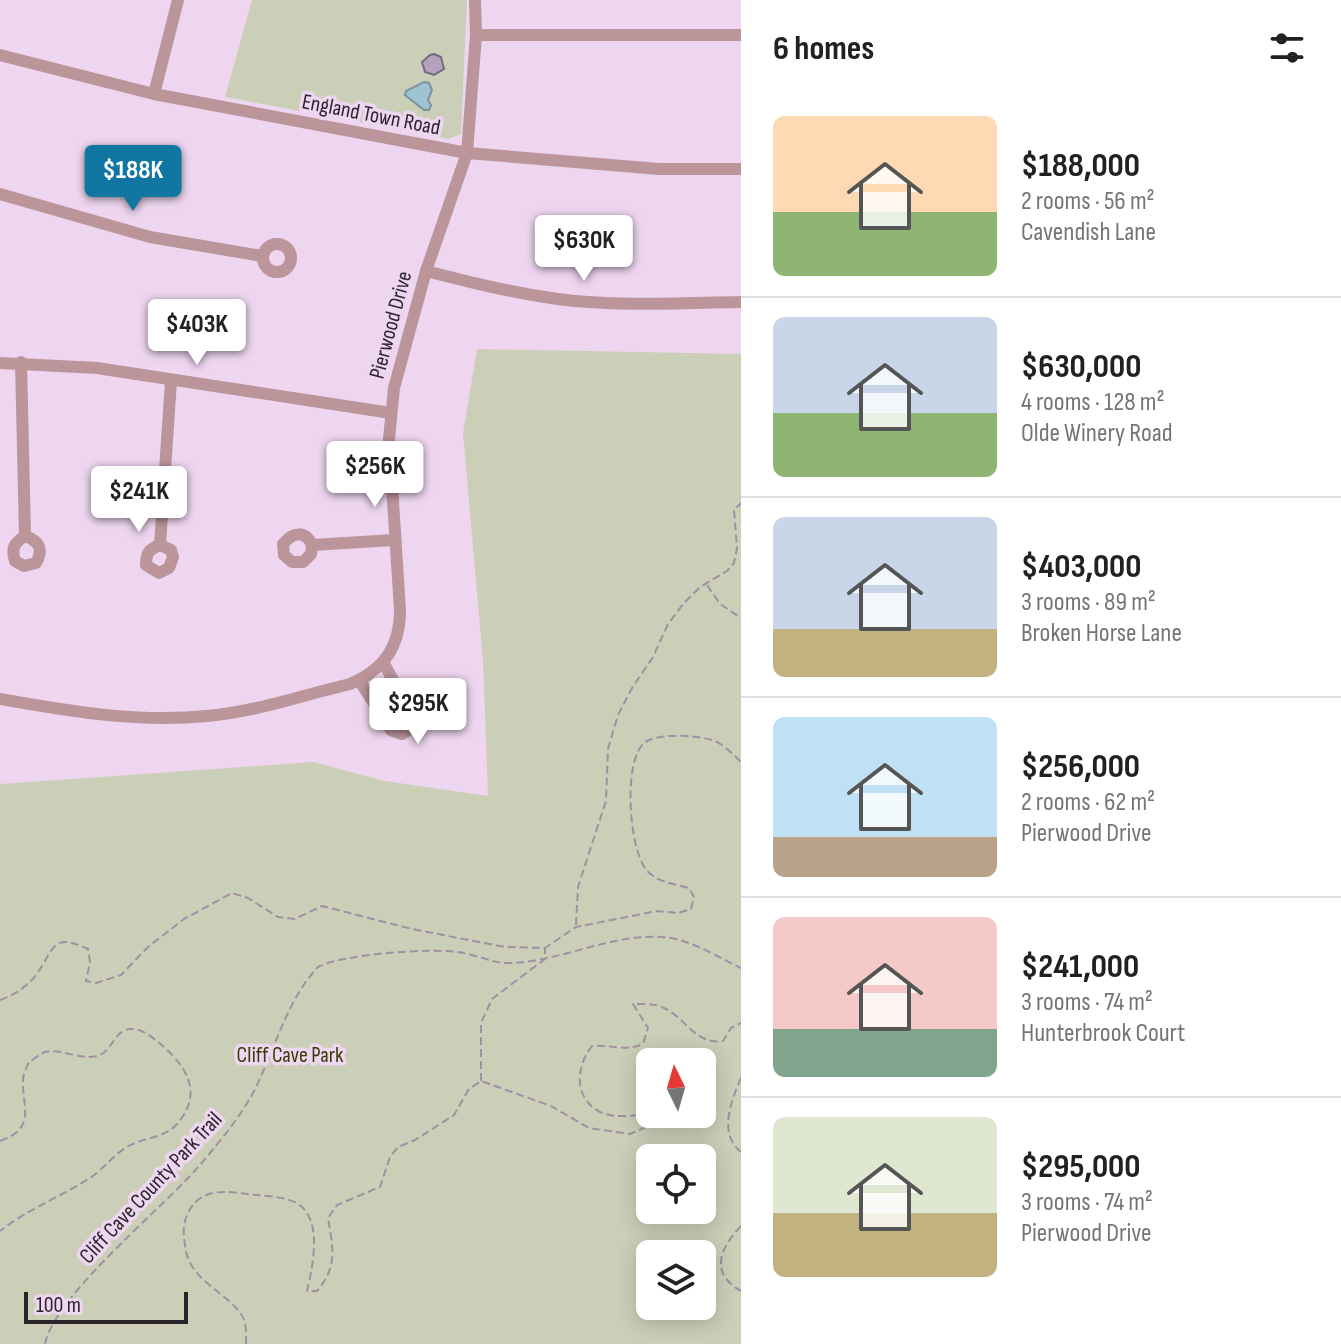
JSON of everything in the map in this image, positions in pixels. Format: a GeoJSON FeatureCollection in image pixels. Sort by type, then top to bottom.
{"type":"FeatureCollection","features":[{"type":"Feature","properties":{"kind":"street"},"geometry":{"type":"LineString","coordinates":[[154,94],[178,0]]}},
{"type":"Feature","properties":{"kind":"street","name":"Pierwood Drive"},"geometry":{"type":"LineString","coordinates":[[0,699],[68,711],[155,718],[208,716],[359,680],[391,653],[400,631],[389,439],[394,388],[426,271],[467,153],[476,35],[475,0]]}},
{"type":"Feature","properties":{"kind":"street"},"geometry":{"type":"LineString","coordinates":[[476,35],[741,35]]}},
{"type":"Feature","properties":{"kind":"street","name":"England Town Road"},"geometry":{"type":"LineString","coordinates":[[0,55],[154,94],[467,153],[659,169],[741,169]]}},
{"type":"Feature","properties":{"kind":"street"},"geometry":{"type":"LineString","coordinates":[[0,194],[150,237],[262,256]]}},
{"type":"Feature","properties":{"kind":"street"},"geometry":{"type":"LineString","coordinates":[[426,271],[492,288],[559,299],[608,303],[741,302]]}},
{"type":"Feature","properties":{"kind":"street"},"geometry":{"type":"LineString","coordinates":[[21,362],[25,536]]}},
{"type":"Feature","properties":{"kind":"street"},"geometry":{"type":"LineString","coordinates":[[0,363],[97,368],[391,413]]}},
{"type":"Feature","properties":{"kind":"street"},"geometry":{"type":"LineString","coordinates":[[160,545],[171,381]]}},
{"type":"Feature","properties":{"kind":"street"},"geometry":{"type":"LineString","coordinates":[[312,545],[394,540]]}},
{"type":"Feature","properties":{"kind":"street"},"geometry":{"type":"LineString","coordinates":[[359,680],[391,730],[402,734],[408,732],[415,720],[383,662]]}},
{"type":"Feature","properties":{"kind":"path"},"geometry":{"type":"LineString","coordinates":[[576,927],[578,887],[606,801],[608,749],[618,715],[653,657],[668,624],[684,603],[734,563],[737,548],[734,510],[741,503]]}},
{"type":"Feature","properties":{"kind":"path"},"geometry":{"type":"LineString","coordinates":[[706,584],[720,604],[741,618]]}},
{"type":"Feature","properties":{"kind":"path"},"geometry":{"type":"LineString","coordinates":[[0,1000],[19,991],[36,975],[47,952],[60,943],[74,942],[88,949],[90,962],[86,981],[96,983],[121,975],[148,947],[184,919],[232,893],[248,898],[278,917],[295,919],[322,906],[412,929],[505,947],[545,948],[576,927],[657,911],[678,913],[691,909],[694,897],[689,888],[658,880],[645,869],[635,844],[630,789],[636,756],[644,743],[656,737],[700,737],[715,741],[741,762]]}},
{"type":"Feature","properties":{"kind":"path","name":"Cliff Cave County Park Trail"},"geometry":{"type":"LineString","coordinates":[[45,1344],[50,1328],[73,1297],[198,1167],[235,1121],[253,1092],[294,1003],[318,967],[334,961],[455,951],[508,964],[545,959],[619,940],[663,937],[689,942],[741,968]]}},
{"type":"Feature","properties":{"kind":"path"},"geometry":{"type":"LineString","coordinates":[[481,1081],[481,1023],[492,999],[545,959],[545,948]]}},
{"type":"Feature","properties":{"kind":"path"},"geometry":{"type":"LineString","coordinates":[[636,1115],[600,1113],[585,1099],[579,1079],[582,1059],[592,1046],[620,1049],[643,1044],[648,1028],[633,1004],[665,1008],[695,1035],[712,1043],[723,1041],[731,1028],[741,1023]]}},
{"type":"Feature","properties":{"kind":"path"},"geometry":{"type":"LineString","coordinates":[[0,1141],[19,1128],[27,1114],[23,1078],[29,1062],[45,1052],[96,1056],[108,1050],[119,1033],[128,1028],[153,1037],[183,1066],[191,1088],[188,1108],[175,1127],[124,1149],[95,1175],[0,1231]]}},
{"type":"Feature","properties":{"kind":"path"},"geometry":{"type":"LineString","coordinates":[[741,1078],[728,1118],[729,1140],[741,1152]]}},
{"type":"Feature","properties":{"kind":"path"},"geometry":{"type":"LineString","coordinates":[[481,1081],[551,1106],[589,1128],[630,1134],[644,1128]]}},
{"type":"Feature","properties":{"kind":"path"},"geometry":{"type":"LineString","coordinates":[[246,1344],[242,1315],[196,1273],[185,1252],[183,1231],[188,1212],[201,1198],[217,1191],[234,1190],[274,1196],[301,1204],[310,1217],[313,1239],[307,1291],[317,1291],[329,1277],[333,1261],[328,1218],[337,1205],[380,1187],[390,1157],[398,1147],[454,1115],[469,1089],[481,1081]]}},
{"type":"Feature","properties":{"kind":"path"},"geometry":{"type":"LineString","coordinates":[[741,1226],[726,1241],[719,1262],[726,1280],[741,1291]]}},
{"type":"Feature","properties":{"kind":"green space"},"geometry":{"type":"Polygon","coordinates":[[[252,0],[467,0],[461,134],[448,139],[225,97],[252,0]]]}},
{"type":"Feature","properties":{"kind":"green space","name":"Cliff Cave Park"},"geometry":{"type":"Polygon","coordinates":[[[477,349],[741,354],[741,1344],[0,1344],[0,784],[313,762],[385,781],[488,796],[483,661],[463,433],[477,349]]]}},
{"type":"Feature","properties":{"kind":"water"},"geometry":{"type":"Polygon","coordinates":[[[424,82],[429,83],[432,90],[428,100],[431,105],[429,110],[424,110],[405,95],[406,91],[424,82]]]}},
{"type":"Feature","properties":{"kind":"building"},"geometry":{"type":"Polygon","coordinates":[[[434,54],[441,57],[444,69],[434,75],[425,72],[422,62],[434,54]]]}}]}
